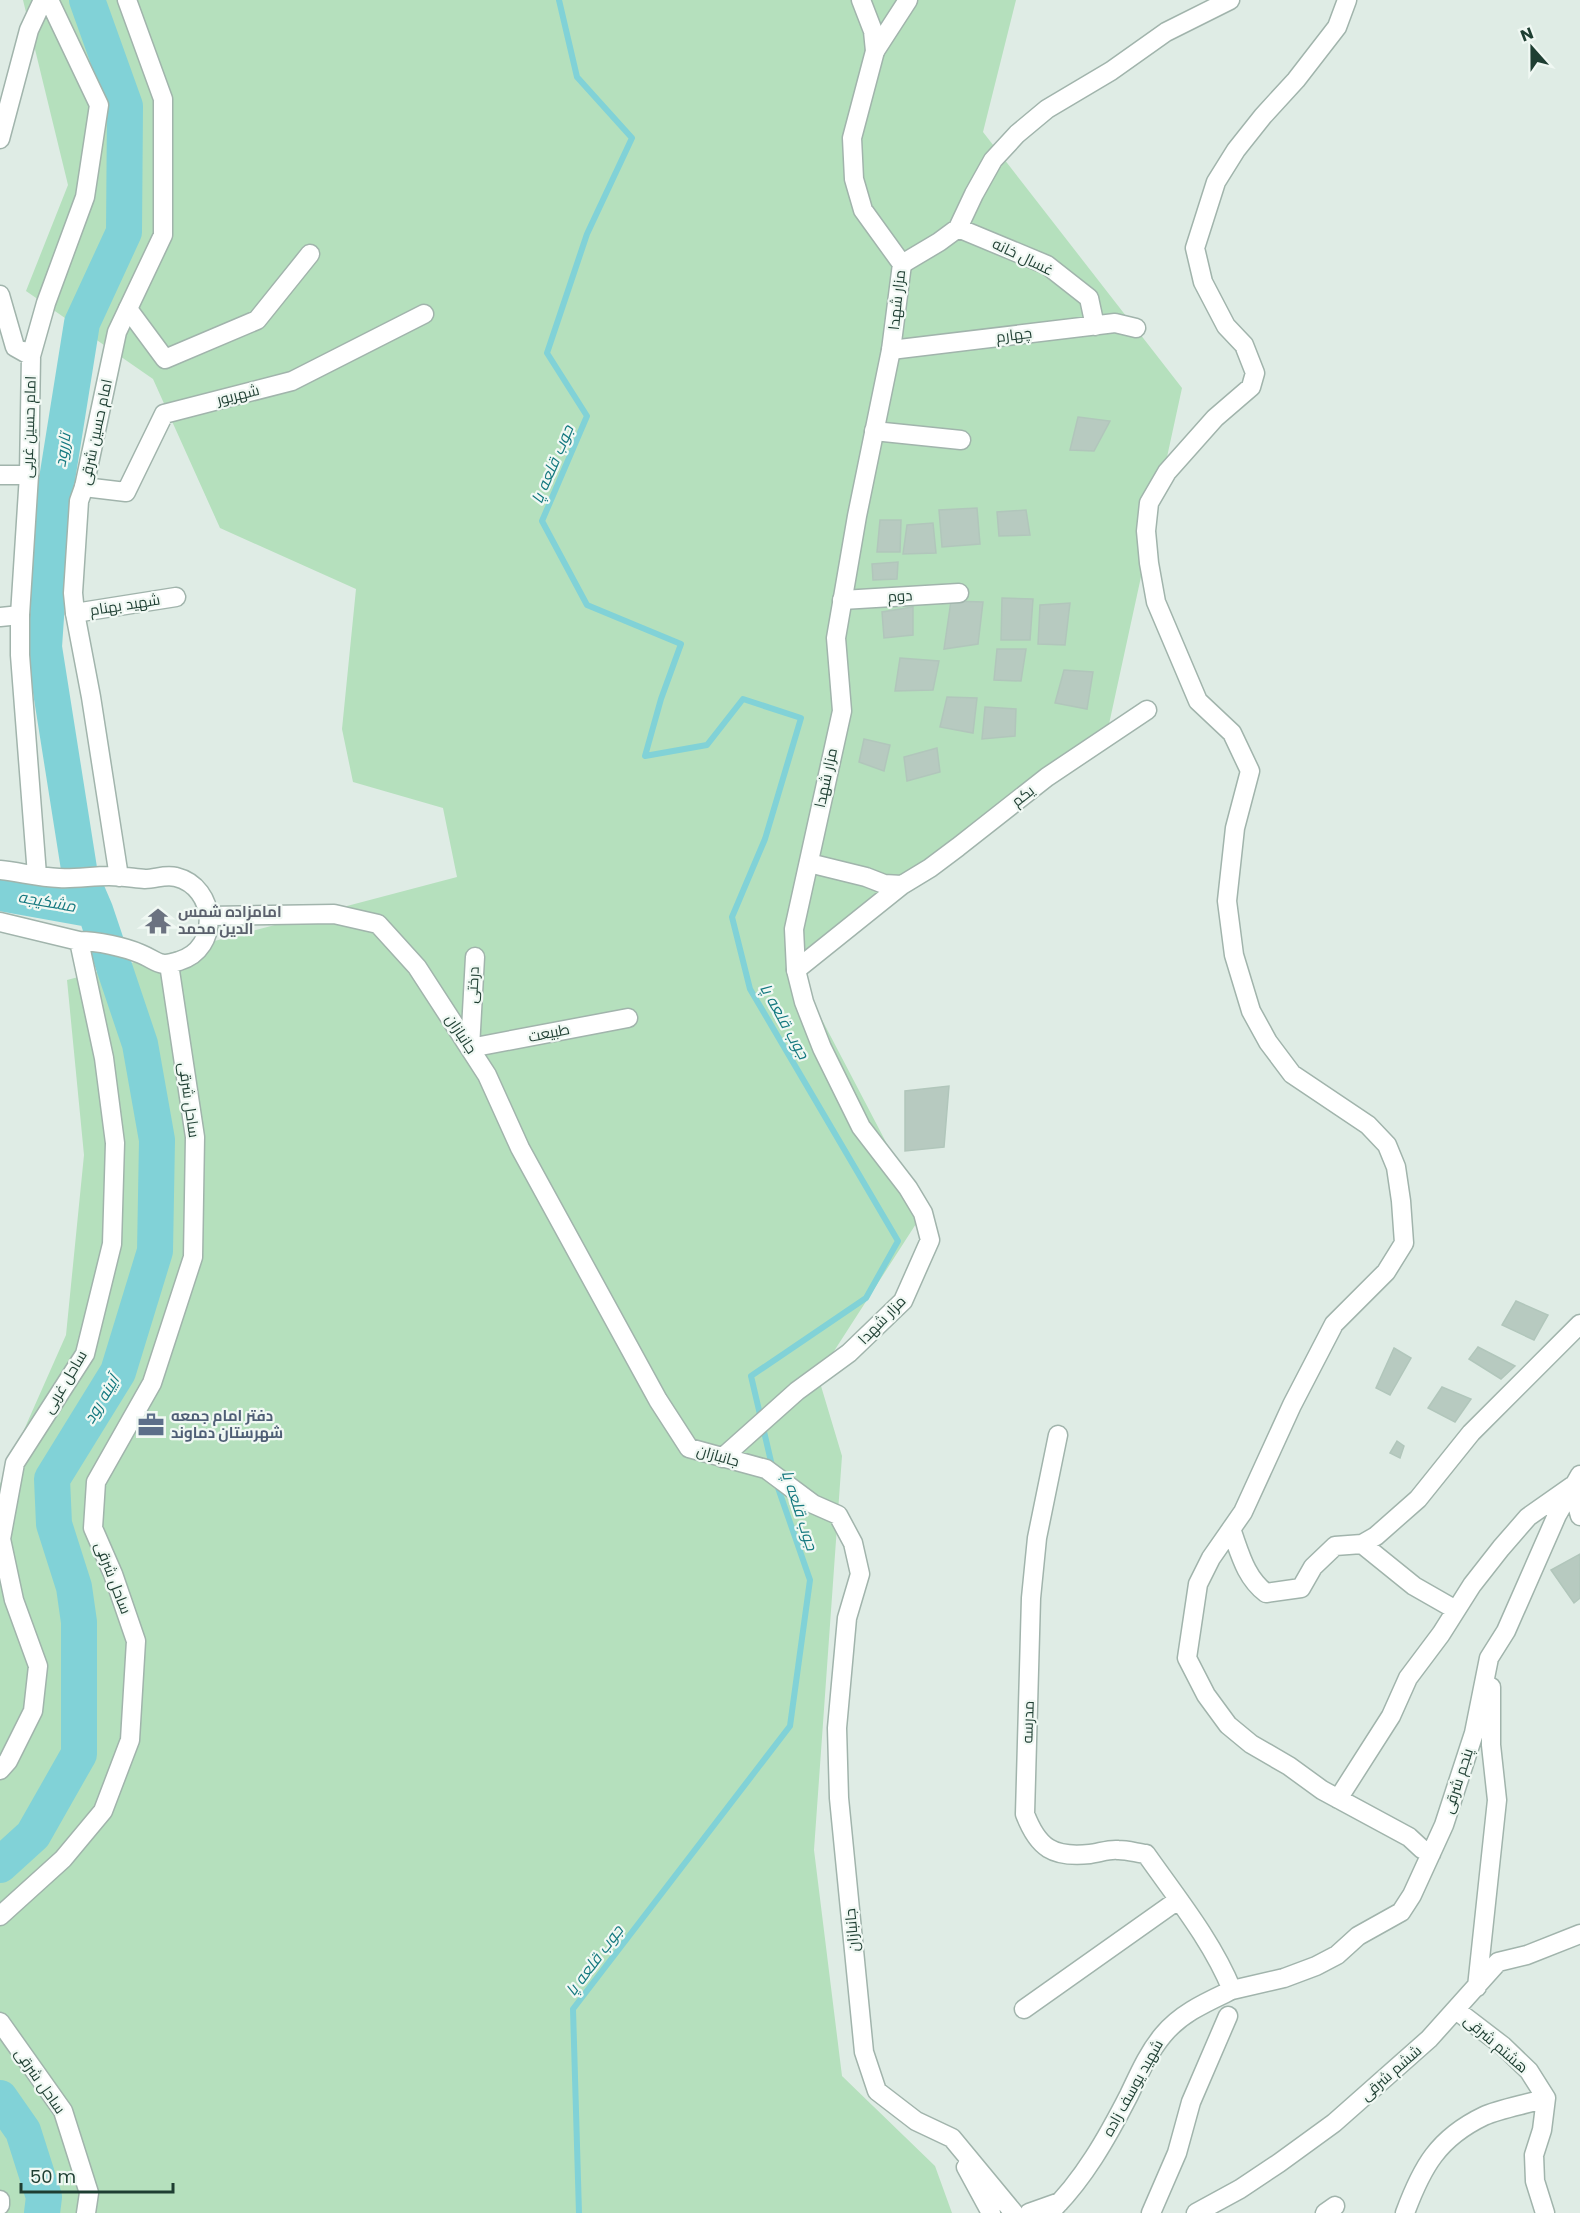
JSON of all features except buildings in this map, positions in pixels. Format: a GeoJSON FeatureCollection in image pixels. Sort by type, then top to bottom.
{"type":"FeatureCollection","features":[{"type":"Feature","properties":{"kind":"street"},"geometry":{"type":"LineString","coordinates":[[0,139],[29,30],[43,0]]}},
{"type":"Feature","properties":{"kind":"street","name":"امام حسین غربی"},"geometry":{"type":"LineString","coordinates":[[38,875],[20,655],[32,356],[46,303],[86,197],[99,105],[49,0]]}},
{"type":"Feature","properties":{"kind":"street","name":"امام حسین شرقی"},"geometry":{"type":"LineString","coordinates":[[113,876],[91,697],[73,593],[80,501],[117,332],[163,235],[163,99],[127,0]]}},
{"type":"Feature","properties":{"kind":"street","name":"مزار شهدا"},"geometry":{"type":"LineString","coordinates":[[722,1458],[797,1391],[849,1353],[903,1301],[930,1240],[922,1213],[908,1188],[861,1127],[843,1091],[804,1002],[796,970],[794,929],[842,711],[836,638],[891,350],[902,264],[863,210],[854,179],[852,138],[875,51],[873,31],[861,0]]}},
{"type":"Feature","properties":{"kind":"street"},"geometry":{"type":"LineString","coordinates":[[875,51],[908,0]]}},
{"type":"Feature","properties":{"kind":"street"},"geometry":{"type":"LineString","coordinates":[[902,264],[958,228],[993,160],[1024,127],[1047,109],[1111,71],[1166,32],[1230,0]]}},
{"type":"Feature","properties":{"kind":"street"},"geometry":{"type":"LineString","coordinates":[[1347,0],[1337,27],[1296,80],[1236,150],[1216,182],[1195,248],[1203,282],[1226,326],[1244,345],[1255,373],[1251,387],[1215,418],[1167,472],[1149,503],[1146,531],[1156,602],[1198,701],[1232,733],[1250,771],[1235,828],[1227,901],[1234,955],[1251,1011],[1268,1042],[1292,1074],[1368,1125],[1387,1145],[1396,1167],[1404,1243],[1386,1272],[1334,1324],[1292,1405],[1248,1503],[1211,1558],[1198,1584],[1187,1658],[1206,1695],[1228,1725],[1251,1744],[1289,1766],[1322,1790],[1409,1837],[1431,1854]]}},
{"type":"Feature","properties":{"kind":"street","name":"غسال خانه"},"geometry":{"type":"LineString","coordinates":[[958,228],[1047,266],[1089,298],[1095,326]]}},
{"type":"Feature","properties":{"kind":"street"},"geometry":{"type":"LineString","coordinates":[[128,309],[165,359],[257,320],[309,254]]}},
{"type":"Feature","properties":{"kind":"street"},"geometry":{"type":"LineString","coordinates":[[0,295],[15,347],[32,356]]}},
{"type":"Feature","properties":{"kind":"street","name":"شهریور"},"geometry":{"type":"LineString","coordinates":[[84,487],[126,492],[164,414],[292,381],[424,314]]}},
{"type":"Feature","properties":{"kind":"street","name":"چهارم"},"geometry":{"type":"LineString","coordinates":[[891,350],[1115,323],[1136,328]]}},
{"type":"Feature","properties":{"kind":"street"},"geometry":{"type":"LineString","coordinates":[[874,431],[961,440]]}},
{"type":"Feature","properties":{"kind":"street"},"geometry":{"type":"LineString","coordinates":[[0,475],[29,475]]}},
{"type":"Feature","properties":{"kind":"street","name":"دوم"},"geometry":{"type":"LineString","coordinates":[[842,600],[958,592]]}},
{"type":"Feature","properties":{"kind":"street","name":"شهید بهنام"},"geometry":{"type":"LineString","coordinates":[[75,613],[176,597]]}},
{"type":"Feature","properties":{"kind":"street"},"geometry":{"type":"LineString","coordinates":[[0,617],[20,615]]}},
{"type":"Feature","properties":{"kind":"street","name":"یکم"},"geometry":{"type":"LineString","coordinates":[[796,970],[902,885],[939,861],[1047,777],[1147,710]]}},
{"type":"Feature","properties":{"kind":"street"},"geometry":{"type":"LineString","coordinates":[[809,863],[884,884],[902,885]]}},
{"type":"Feature","properties":{"kind":"street"},"geometry":{"type":"LineString","coordinates":[[0,870],[58,878],[176,877],[189,882],[199,891],[210,916],[203,943],[194,954],[182,961],[169,964],[155,963],[141,954],[0,922]]}},
{"type":"Feature","properties":{"kind":"street","name":"جانبازان"},"geometry":{"type":"LineString","coordinates":[[210,916],[334,914],[378,924],[417,967],[487,1074],[520,1148],[676,1429],[689,1448],[766,1469],[813,1504],[838,1515],[853,1543],[860,1574],[847,1618],[837,1728],[840,1798],[864,2052],[877,2091],[916,2121],[952,2138],[1014,2213]]}},
{"type":"Feature","properties":{"kind":"street","name":"ساحل غربی"},"geometry":{"type":"LineString","coordinates":[[0,1770],[8,1761],[33,1711],[38,1666],[14,1600],[1,1539],[15,1463],[85,1354],[112,1244],[115,1143],[86,941]]}},
{"type":"Feature","properties":{"kind":"street","name":"درختی"},"geometry":{"type":"LineString","coordinates":[[470,1048],[475,957]]}},
{"type":"Feature","properties":{"kind":"street","name":"ساحل شرقی"},"geometry":{"type":"LineString","coordinates":[[0,1916],[63,1859],[103,1811],[130,1740],[136,1641],[113,1574],[93,1528],[96,1482],[152,1383],[193,1257],[195,1137],[169,964]]}},
{"type":"Feature","properties":{"kind":"street","name":"طبیعت"},"geometry":{"type":"LineString","coordinates":[[470,1048],[628,1018]]}},
{"type":"Feature","properties":{"kind":"street"},"geometry":{"type":"LineString","coordinates":[[1231,1529],[1249,1576],[1255,1585],[1266,1593],[1301,1588],[1313,1567],[1335,1546],[1362,1544],[1377,1536],[1418,1499],[1471,1433],[1580,1324]]}},
{"type":"Feature","properties":{"kind":"street","name":"مدرسه"},"geometry":{"type":"LineString","coordinates":[[1058,1435],[1037,1538],[1031,1598],[1025,1814],[1033,1835],[1048,1849],[1065,1854],[1089,1854],[1116,1850],[1146,1854],[1178,1900]]}},
{"type":"Feature","properties":{"kind":"street"},"geometry":{"type":"LineString","coordinates":[[1338,1798],[1391,1716],[1408,1678],[1501,1548],[1528,1517],[1576,1481]]}},
{"type":"Feature","properties":{"kind":"street"},"geometry":{"type":"LineString","coordinates":[[1576,1481],[1580,1516]]}},
{"type":"Feature","properties":{"kind":"street","name":"پنجم شرقی"},"geometry":{"type":"LineString","coordinates":[[1232,1990],[1284,1978],[1316,1966],[1337,1955],[1358,1936],[1401,1912],[1444,1826],[1474,1733],[1489,1658],[1506,1631],[1557,1515],[1576,1481]]}},
{"type":"Feature","properties":{"kind":"street"},"geometry":{"type":"LineString","coordinates":[[1362,1544],[1414,1586],[1456,1610]]}},
{"type":"Feature","properties":{"kind":"street"},"geometry":{"type":"LineString","coordinates":[[1477,1987],[1497,1800],[1491,1745],[1489,1658]]}},
{"type":"Feature","properties":{"kind":"street"},"geometry":{"type":"LineString","coordinates":[[1024,2009],[1178,1900],[1210,1947],[1232,1990]]}},
{"type":"Feature","properties":{"kind":"street","name":"ششم شرقی"},"geometry":{"type":"LineString","coordinates":[[1196,2213],[1269,2170],[1334,2123],[1429,2039],[1498,1962],[1527,1955],[1580,1934]]}},
{"type":"Feature","properties":{"kind":"street","name":"شهید یوسف زاده"},"geometry":{"type":"LineString","coordinates":[[1055,2207],[1089,2164],[1120,2111],[1144,2062],[1164,2033],[1191,2010],[1232,1990]]}},
{"type":"Feature","properties":{"kind":"street","name":"هشتم شرقی"},"geometry":{"type":"LineString","coordinates":[[1456,2010],[1503,2046],[1529,2071],[1546,2098]]}},
{"type":"Feature","properties":{"kind":"street"},"geometry":{"type":"LineString","coordinates":[[1151,2213],[1177,2153],[1191,2102],[1228,2016]]}},
{"type":"Feature","properties":{"kind":"street","name":"ساحل شرقی"},"geometry":{"type":"LineString","coordinates":[[0,2022],[63,2111],[89,2193],[86,2213]]}},
{"type":"Feature","properties":{"kind":"street"},"geometry":{"type":"LineString","coordinates":[[1406,2213],[1415,2187],[1431,2157],[1451,2136],[1485,2115],[1546,2098],[1542,2130],[1534,2155],[1536,2181],[1545,2213]]}},
{"type":"Feature","properties":{"kind":"street"},"geometry":{"type":"LineString","coordinates":[[952,2138],[991,2213]]}},
{"type":"Feature","properties":{"kind":"street"},"geometry":{"type":"LineString","coordinates":[[0,2199],[0,2205]]}},
{"type":"Feature","properties":{"kind":"street"},"geometry":{"type":"LineString","coordinates":[[1029,2213],[1055,2207]]}},
{"type":"Feature","properties":{"kind":"green space"},"geometry":{"type":"Polygon","coordinates":[[[23,0],[1016,0],[983,132],[1182,388],[1106,738],[796,970],[923,1213],[818,1376],[842,1456],[814,1850],[842,2076],[935,2166],[952,2213],[0,2213],[0,1484],[66,1335],[84,1155],[67,980],[457,877],[443,808],[353,782],[342,729],[356,589],[220,528],[153,379],[26,291],[68,185],[23,0]]]}},
{"type":"Feature","properties":{"kind":"waterway","name":"آیینه رود"},"geometry":{"type":"LineString","coordinates":[[0,1865],[33,1835],[79,1754],[79,1622],[74,1587],[54,1524],[52,1479],[118,1372],[155,1251],[157,1140],[140,1044],[95,910],[80,875],[44,647],[54,498],[82,323],[124,232],[125,106],[87,0]]}},
{"type":"Feature","properties":{"kind":"waterway","name":"جوب قلعه پا"},"geometry":{"type":"LineString","coordinates":[[559,0],[577,77],[632,138],[587,234],[547,353],[587,416],[542,521],[587,605],[681,644],[661,699],[645,756],[707,745],[743,699],[801,718],[765,839],[732,917],[750,989],[898,1241],[866,1298],[751,1376],[773,1470]]}},
{"type":"Feature","properties":{"kind":"waterway","name":"مشکیجه"},"geometry":{"type":"LineString","coordinates":[[0,893],[95,910]]}},
{"type":"Feature","properties":{"kind":"waterway","name":"جوب قلعه پا"},"geometry":{"type":"LineString","coordinates":[[579,2213],[573,2009],[790,1726],[810,1580],[776,1482]]}},
{"type":"Feature","properties":{"kind":"waterway","name":"آیینه رود"},"geometry":{"type":"LineString","coordinates":[[0,2098],[23,2131],[44,2197],[42,2213]]}},
{"type":"Feature","properties":{"kind":"place","name":"امامزاده شمس الدین محمد"},"geometry":{"type":"Point","coordinates":[158,921]}},
{"type":"Feature","properties":{"kind":"place","name":"دفتر امام جمعه شهرستان دماوند"},"geometry":{"type":"Point","coordinates":[151,1425]}},
{"type":"Feature","properties":{"kind":"water label","name":"تاررود"},"geometry":{"type":"Point","coordinates":[62,450]}}]}
